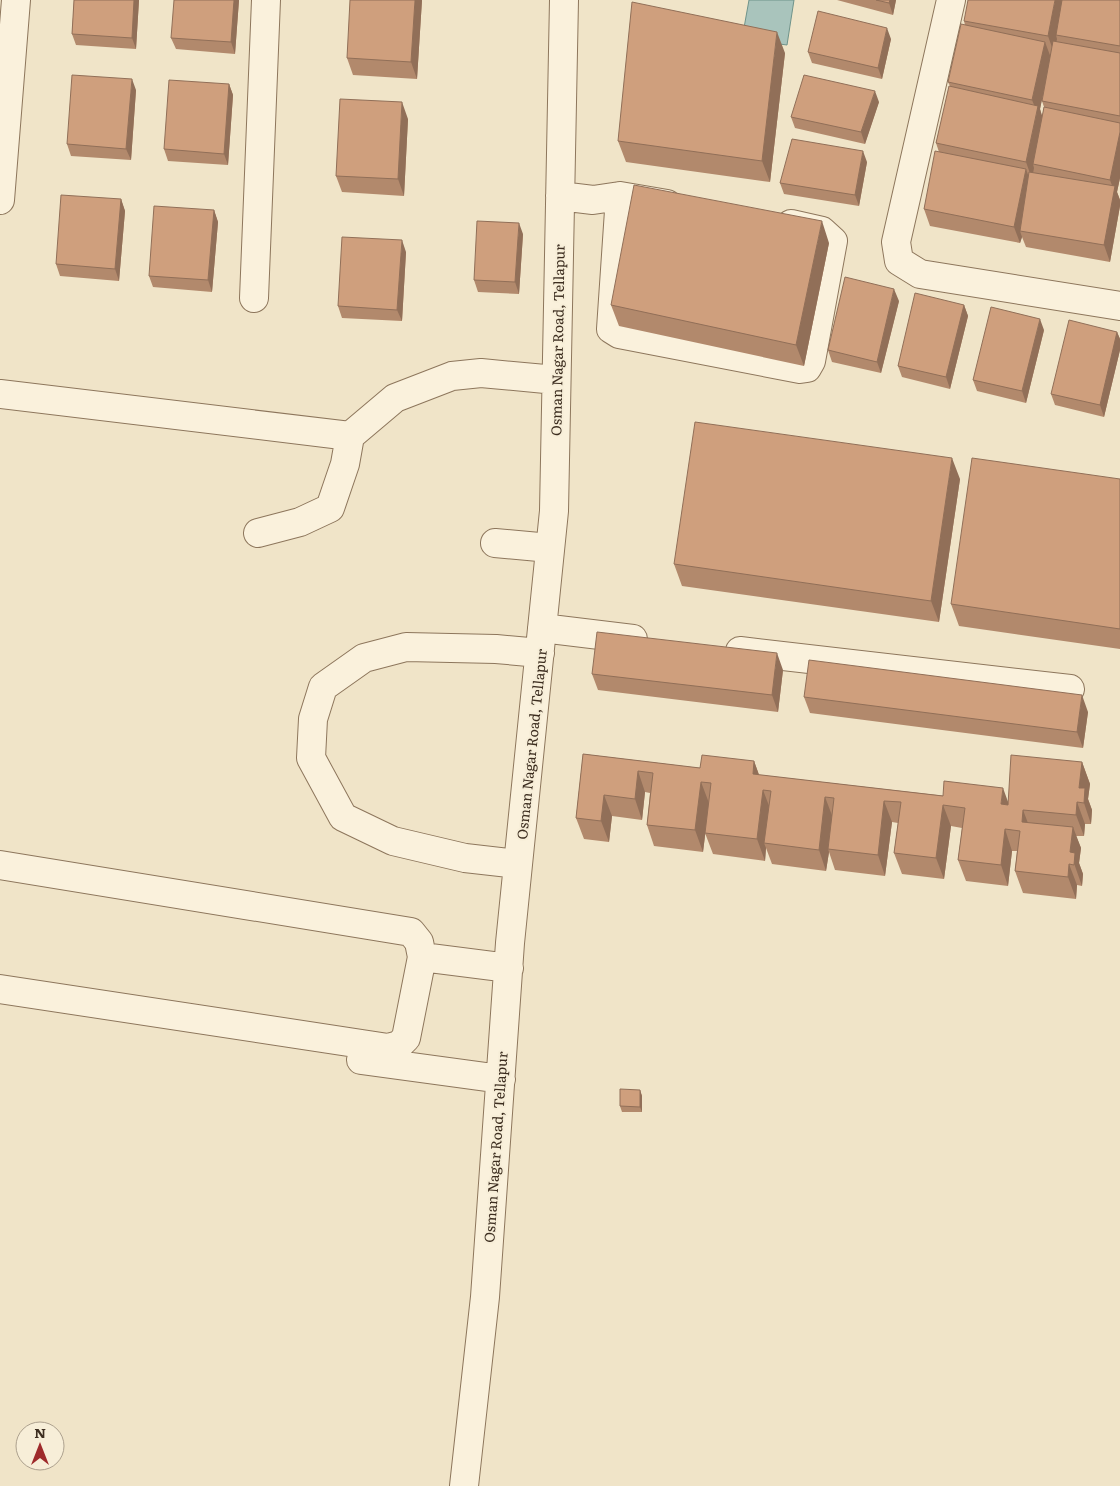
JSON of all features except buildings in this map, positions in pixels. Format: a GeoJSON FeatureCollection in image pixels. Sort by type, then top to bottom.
{"type":"FeatureCollection","features":[{"type":"Feature","properties":{"kind":"street"},"geometry":{"type":"LineString","coordinates":[[0,200],[16,0]]}},
{"type":"Feature","properties":{"kind":"street"},"geometry":{"type":"LineString","coordinates":[[254,298],[266,0]]}},
{"type":"Feature","properties":{"kind":"street","name":"Osman Nagar Road, Tellapur"},"geometry":{"type":"LineString","coordinates":[[464,1486],[484,1297],[518,864],[554,511],[564,0]]}},
{"type":"Feature","properties":{"kind":"street"},"geometry":{"type":"LineString","coordinates":[[951,0],[896,242],[899,261],[920,274],[1120,306]]}},
{"type":"Feature","properties":{"kind":"street"},"geometry":{"type":"LineString","coordinates":[[560,196],[593,200],[620,196],[688,207]]}},
{"type":"Feature","properties":{"kind":"street"},"geometry":{"type":"LineString","coordinates":[[620,196],[610,324],[614,332],[800,369],[807,368],[811,361],[833,241],[827,234],[814,228],[765,220]]}},
{"type":"Feature","properties":{"kind":"street"},"geometry":{"type":"LineString","coordinates":[[258,534],[300,522],[330,508],[345,464],[350,436],[395,398],[452,376],[481,373],[556,380]]}},
{"type":"Feature","properties":{"kind":"street"},"geometry":{"type":"LineString","coordinates":[[0,394],[350,436]]}},
{"type":"Feature","properties":{"kind":"street"},"geometry":{"type":"LineString","coordinates":[[495,544],[550,548]]}},
{"type":"Feature","properties":{"kind":"street"},"geometry":{"type":"LineString","coordinates":[[518,864],[465,858],[392,841],[343,817],[311,758],[313,719],[323,687],[364,658],[406,647],[496,649],[541,641],[657,642]]}},
{"type":"Feature","properties":{"kind":"street"},"geometry":{"type":"LineString","coordinates":[[716,648],[1070,689]]}},
{"type":"Feature","properties":{"kind":"street"},"geometry":{"type":"LineString","coordinates":[[0,865],[411,932],[419,942],[422,957],[406,1038],[399,1045],[388,1048],[0,989]]}},
{"type":"Feature","properties":{"kind":"street"},"geometry":{"type":"LineString","coordinates":[[422,957],[509,968]]}},
{"type":"Feature","properties":{"kind":"street"},"geometry":{"type":"LineString","coordinates":[[88,1022],[501,1079]]}},
{"type":"Feature","properties":{"kind":"water"},"geometry":{"type":"Polygon","coordinates":[[[749,0],[794,0],[787,45],[742,39],[749,0]]]}}]}
